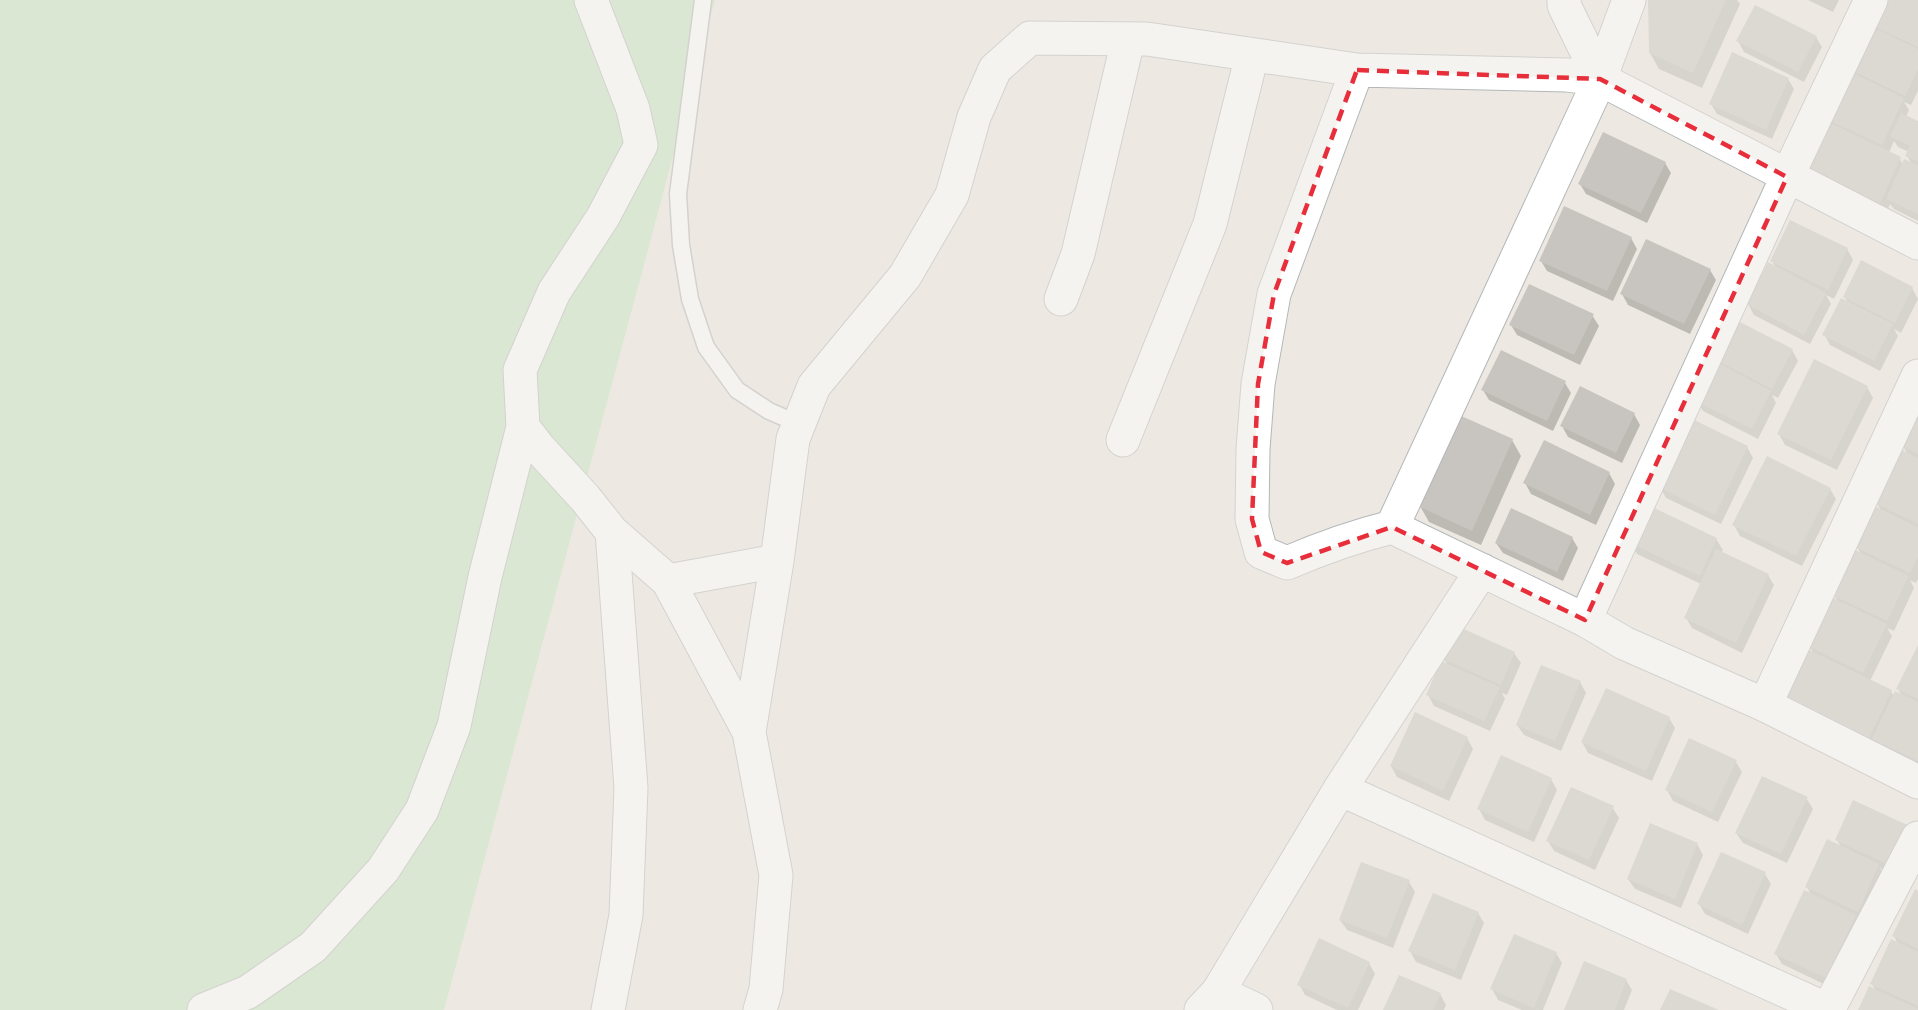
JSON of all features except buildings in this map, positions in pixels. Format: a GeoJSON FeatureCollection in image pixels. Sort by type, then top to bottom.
{"type":"FeatureCollection","features":[{"type":"Feature","properties":{"kind":"street"},"geometry":{"type":"LineString","coordinates":[[204,1010],[248,992],[313,947],[383,870],[422,810],[454,726],[485,577],[524,427],[520,370],[554,292],[603,217],[641,145],[633,109],[591,0]]}},
{"type":"Feature","properties":{"kind":"street"},"geometry":{"type":"LineString","coordinates":[[1564,0],[1564,5],[1600,79]]}},
{"type":"Feature","properties":{"kind":"street"},"geometry":{"type":"LineString","coordinates":[[1392,527],[1600,79],[1629,0]]}},
{"type":"Feature","properties":{"kind":"street"},"geometry":{"type":"LineString","coordinates":[[1585,620],[1787,177],[1872,0]]}},
{"type":"Feature","properties":{"kind":"street"},"geometry":{"type":"LineString","coordinates":[[749,732],[777,561],[793,439],[814,386],[904,276],[952,195],[974,117],[995,69],[1030,38],[1147,39],[1357,70],[1567,75],[1600,79],[1918,243]]}},
{"type":"Feature","properties":{"kind":"street"},"geometry":{"type":"LineString","coordinates":[[1061,299],[1078,254],[1128,39]]}},
{"type":"Feature","properties":{"kind":"street"},"geometry":{"type":"LineString","coordinates":[[1123,440],[1210,224],[1252,54]]}},
{"type":"Feature","properties":{"kind":"street"},"geometry":{"type":"LineString","coordinates":[[1357,70],[1274,294],[1258,384],[1253,449],[1252,519],[1261,552],[1287,562],[1363,534],[1392,527],[1585,620],[1624,644],[1765,705],[1918,782]]}},
{"type":"Feature","properties":{"kind":"street"},"geometry":{"type":"LineString","coordinates":[[1765,705],[1918,376]]}},
{"type":"Feature","properties":{"kind":"street"},"geometry":{"type":"LineString","coordinates":[[524,427],[540,449],[585,498],[612,532],[668,581],[749,732],[776,875],[766,989],[760,1010]]}},
{"type":"Feature","properties":{"kind":"street"},"geometry":{"type":"LineString","coordinates":[[608,1010],[626,915],[631,788],[612,532]]}},
{"type":"Feature","properties":{"kind":"street"},"geometry":{"type":"LineString","coordinates":[[668,581],[777,561]]}},
{"type":"Feature","properties":{"kind":"street"},"geometry":{"type":"LineString","coordinates":[[1256,1010],[1210,1001],[1340,789],[1482,570]]}},
{"type":"Feature","properties":{"kind":"street"},"geometry":{"type":"LineString","coordinates":[[1340,789],[1828,1010],[1918,838]]}},
{"type":"Feature","properties":{"kind":"lane"},"geometry":{"type":"LineString","coordinates":[[703,0],[678,194],[681,245],[690,299],[706,347],[737,390],[770,411],[799,424]]}},
{"type":"Feature","properties":{"kind":"highlighted area"},"geometry":{"type":"Polygon","coordinates":[[[1357,70],[1600,79],[1787,177],[1585,620],[1392,527],[1287,563],[1261,552],[1252,519],[1258,384],[1274,294],[1357,70]]]}},
{"type":"Feature","properties":{"kind":"green space"},"geometry":{"type":"Polygon","coordinates":[[[0,0],[715,0],[444,1010],[0,1010],[0,0]]]}}]}
